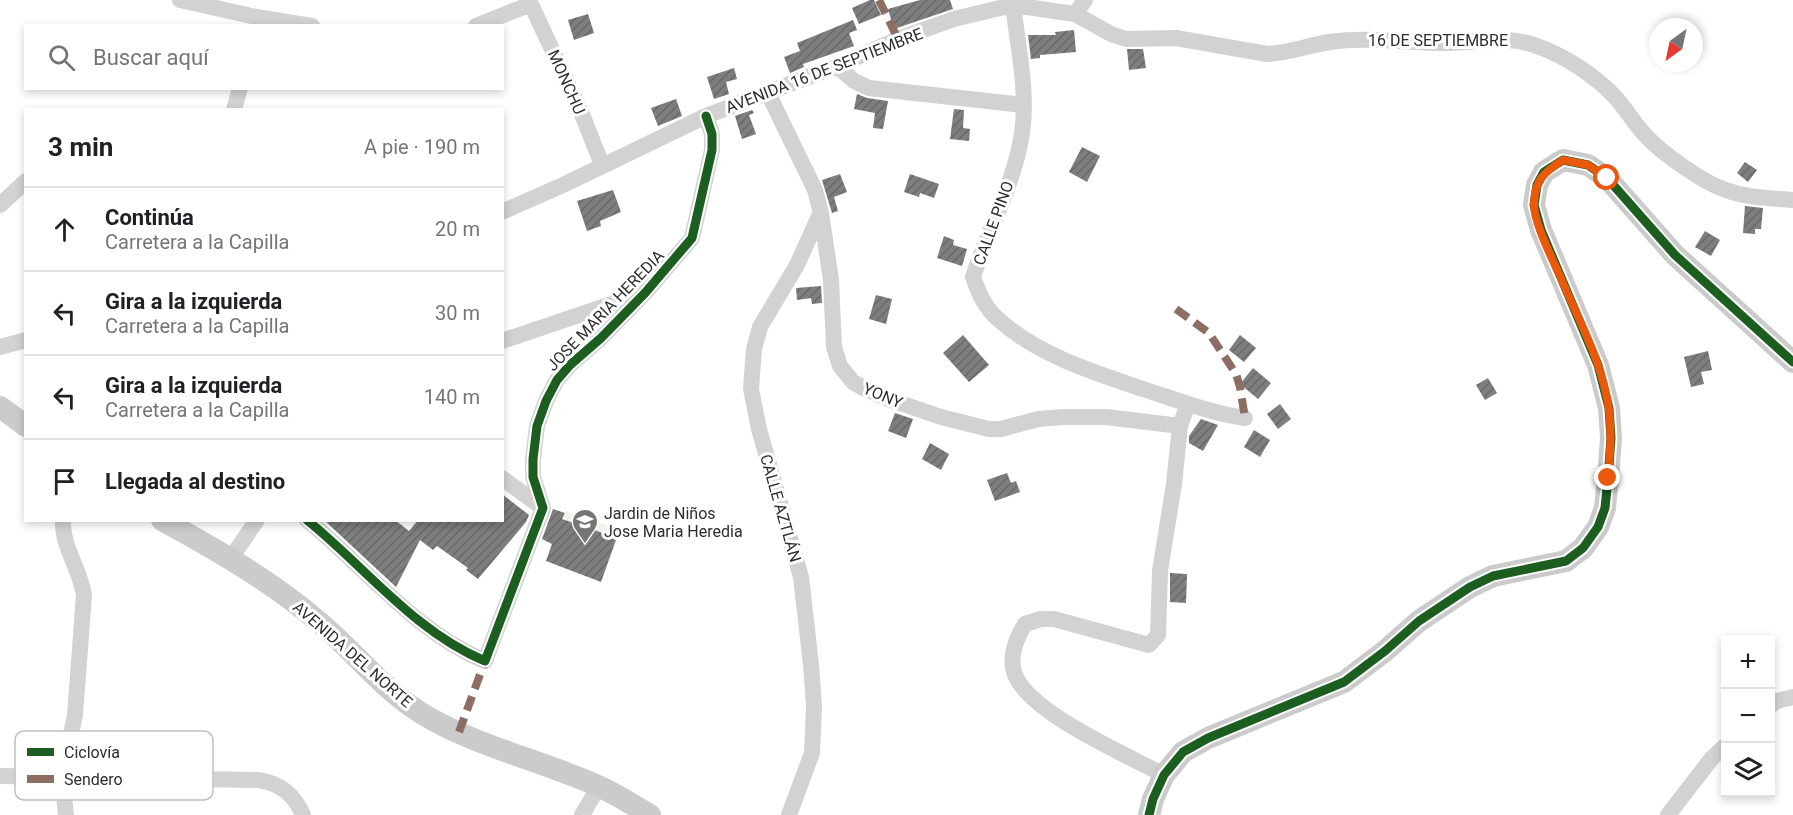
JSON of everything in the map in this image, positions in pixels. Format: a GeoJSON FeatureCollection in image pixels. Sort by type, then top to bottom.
{"type":"FeatureCollection","features":[{"type":"Feature","properties":{"kind":"street"},"geometry":{"type":"LineString","coordinates":[[180,0],[256,21],[290,24]]}},
{"type":"Feature","properties":{"kind":"street"},"geometry":{"type":"LineString","coordinates":[[1075,14],[1085,0]]}},
{"type":"Feature","properties":{"kind":"street"},"geometry":{"type":"LineString","coordinates":[[480,24],[530,2]]}},
{"type":"Feature","properties":{"kind":"street","name":"MONCHU"},"geometry":{"type":"LineString","coordinates":[[530,2],[582,114],[602,165]]}},
{"type":"Feature","properties":{"kind":"street","name":"AVENIDA 16 DE SEPTIEMBRE"},"geometry":{"type":"LineString","coordinates":[[504,211],[563,186],[706,116],[954,19],[1013,5],[1075,14]]}},
{"type":"Feature","properties":{"kind":"street","name":"CALLE PINO"},"geometry":{"type":"LineString","coordinates":[[1013,5],[1024,105],[1022,134],[1016,163],[974,277],[985,305],[999,320],[1040,349],[1080,367],[1188,404],[1245,418]]}},
{"type":"Feature","properties":{"kind":"street","name":"16 DE SEPTIEMBRE"},"geometry":{"type":"LineString","coordinates":[[1075,14],[1119,37],[1176,38],[1267,54],[1278,54],[1329,42],[1356,40],[1445,43],[1522,41],[1553,53],[1598,81],[1616,98],[1647,138],[1674,160],[1701,176],[1725,190],[1765,198],[1793,200]]}},
{"type":"Feature","properties":{"kind":"street"},"geometry":{"type":"LineString","coordinates":[[837,66],[854,81],[868,88],[1024,105]]}},
{"type":"Feature","properties":{"kind":"street"},"geometry":{"type":"LineString","coordinates":[[235,108],[239,90]]}},
{"type":"Feature","properties":{"kind":"street","name":"YONY"},"geometry":{"type":"LineString","coordinates":[[768,93],[806,170],[821,213],[831,280],[834,347],[840,366],[846,374],[865,389],[941,417],[989,429],[1000,429],[1038,419],[1064,417],[1106,417],[1180,426]]}},
{"type":"Feature","properties":{"kind":"street","name":"JOSE MARIA HEREDIA"},"geometry":{"type":"LineString","coordinates":[[543,508],[533,477],[533,459],[537,426],[546,401],[557,380],[570,365],[601,339],[645,293],[692,238],[712,150],[712,134],[706,116]]}},
{"type":"Feature","properties":{"kind":"street"},"geometry":{"type":"LineString","coordinates":[[1149,815],[1153,799],[1164,775],[1183,752],[1208,738],[1344,682],[1419,621],[1470,587],[1493,576],[1566,561],[1583,548],[1598,527],[1605,508],[1608,478],[1611,438],[1609,408],[1598,365],[1540,230],[1534,205],[1537,185],[1544,172],[1563,160],[1588,165],[1607,178],[1675,255],[1793,362]]}},
{"type":"Feature","properties":{"kind":"street"},"geometry":{"type":"LineString","coordinates":[[0,205],[24,183]]}},
{"type":"Feature","properties":{"kind":"street","name":"CALLE AZTLÁN"},"geometry":{"type":"LineString","coordinates":[[789,815],[812,753],[814,706],[811,665],[801,577],[767,461],[751,389],[754,348],[760,327],[797,265],[821,213]]}},
{"type":"Feature","properties":{"kind":"street"},"geometry":{"type":"LineString","coordinates":[[504,340],[645,293]]}},
{"type":"Feature","properties":{"kind":"street"},"geometry":{"type":"LineString","coordinates":[[0,347],[24,341]]}},
{"type":"Feature","properties":{"kind":"street"},"geometry":{"type":"LineString","coordinates":[[1164,775],[1046,710],[1026,691],[1014,672],[1013,654],[1016,639],[1025,624],[1041,619],[1054,619],[1149,645],[1158,635],[1160,571],[1174,484],[1180,426],[1188,404]]}},
{"type":"Feature","properties":{"kind":"street"},"geometry":{"type":"LineString","coordinates":[[0,407],[24,425]]}},
{"type":"Feature","properties":{"kind":"street"},"geometry":{"type":"LineString","coordinates":[[309,522],[430,628],[453,645],[485,661],[543,508],[504,479]]}},
{"type":"Feature","properties":{"kind":"street"},"geometry":{"type":"LineString","coordinates":[[63,522],[64,541],[82,580],[84,595],[75,715],[72,731]]}},
{"type":"Feature","properties":{"kind":"street","name":"AVENIDA DEL NORTE"},"geometry":{"type":"LineString","coordinates":[[166,522],[231,558],[320,622],[395,694],[423,714],[459,732],[600,786],[650,815]]}},
{"type":"Feature","properties":{"kind":"street"},"geometry":{"type":"LineString","coordinates":[[231,558],[256,522]]}},
{"type":"Feature","properties":{"kind":"street"},"geometry":{"type":"LineString","coordinates":[[1775,702],[1793,697]]}},
{"type":"Feature","properties":{"kind":"street"},"geometry":{"type":"LineString","coordinates":[[1668,815],[1721,750]]}},
{"type":"Feature","properties":{"kind":"street"},"geometry":{"type":"LineString","coordinates":[[0,776],[15,776]]}},
{"type":"Feature","properties":{"kind":"street"},"geometry":{"type":"LineString","coordinates":[[213,779],[273,782],[291,796],[303,815]]}},
{"type":"Feature","properties":{"kind":"street"},"geometry":{"type":"LineString","coordinates":[[582,815],[600,786]]}},
{"type":"Feature","properties":{"kind":"street"},"geometry":{"type":"LineString","coordinates":[[64,800],[66,815]]}},
{"type":"Feature","properties":{"kind":"shaded area"},"geometry":{"type":"Polygon","coordinates":[[[566,511],[619,529],[616,538],[564,520],[566,511]]]}},
{"type":"Feature","properties":{"kind":"building"},"geometry":{"type":"Polygon","coordinates":[[[874,0],[881,15],[859,24],[852,8],[874,0]]]}},
{"type":"Feature","properties":{"kind":"building"},"geometry":{"type":"Polygon","coordinates":[[[920,0],[950,0],[953,9],[894,29],[888,9],[920,0]]]}},
{"type":"Feature","properties":{"kind":"building"},"geometry":{"type":"Polygon","coordinates":[[[588,14],[594,33],[574,40],[568,20],[588,14]]]}},
{"type":"Feature","properties":{"kind":"building"},"geometry":{"type":"Polygon","coordinates":[[[853,20],[857,30],[849,33],[854,46],[803,64],[804,67],[790,73],[784,57],[800,51],[797,43],[853,20]]]}},
{"type":"Feature","properties":{"kind":"building"},"geometry":{"type":"Polygon","coordinates":[[[1074,30],[1076,52],[1040,55],[1040,58],[1031,59],[1028,35],[1056,35],[1055,32],[1074,30]]]}},
{"type":"Feature","properties":{"kind":"building"},"geometry":{"type":"Polygon","coordinates":[[[1127,49],[1143,49],[1146,68],[1129,70],[1127,49]]]}},
{"type":"Feature","properties":{"kind":"building"},"geometry":{"type":"Polygon","coordinates":[[[734,68],[737,79],[726,82],[729,94],[714,99],[707,77],[734,68]]]}},
{"type":"Feature","properties":{"kind":"building"},"geometry":{"type":"Polygon","coordinates":[[[857,94],[888,101],[883,129],[873,128],[875,113],[854,109],[857,94]]]}},
{"type":"Feature","properties":{"kind":"building"},"geometry":{"type":"Polygon","coordinates":[[[676,99],[682,116],[658,126],[651,108],[676,99]]]}},
{"type":"Feature","properties":{"kind":"building"},"geometry":{"type":"Polygon","coordinates":[[[954,109],[964,110],[963,128],[970,129],[969,141],[950,139],[954,109]]]}},
{"type":"Feature","properties":{"kind":"building"},"geometry":{"type":"Polygon","coordinates":[[[752,110],[754,113],[749,115],[756,134],[742,139],[735,116],[752,110]]]}},
{"type":"Feature","properties":{"kind":"building"},"geometry":{"type":"Polygon","coordinates":[[[1082,147],[1100,156],[1087,182],[1069,172],[1082,147]]]}},
{"type":"Feature","properties":{"kind":"building"},"geometry":{"type":"Polygon","coordinates":[[[1745,162],[1757,170],[1748,182],[1737,173],[1745,162]]]}},
{"type":"Feature","properties":{"kind":"building"},"geometry":{"type":"Polygon","coordinates":[[[840,174],[847,192],[834,197],[838,211],[832,213],[822,180],[840,174]]]}},
{"type":"Feature","properties":{"kind":"building"},"geometry":{"type":"Polygon","coordinates":[[[910,174],[939,184],[934,198],[920,193],[919,197],[904,192],[910,174]]]}},
{"type":"Feature","properties":{"kind":"building"},"geometry":{"type":"Polygon","coordinates":[[[613,190],[621,212],[600,221],[601,226],[587,231],[577,201],[613,190]]]}},
{"type":"Feature","properties":{"kind":"building"},"geometry":{"type":"Polygon","coordinates":[[[1745,206],[1763,208],[1761,229],[1755,229],[1755,234],[1743,233],[1745,206]]]}},
{"type":"Feature","properties":{"kind":"building"},"geometry":{"type":"Polygon","coordinates":[[[1705,231],[1720,240],[1711,256],[1695,247],[1705,231]]]}},
{"type":"Feature","properties":{"kind":"building"},"geometry":{"type":"Polygon","coordinates":[[[944,236],[954,240],[953,245],[967,249],[962,266],[937,258],[944,236]]]}},
{"type":"Feature","properties":{"kind":"building"},"geometry":{"type":"Polygon","coordinates":[[[821,286],[822,303],[812,304],[811,298],[797,300],[796,288],[821,286]]]}},
{"type":"Feature","properties":{"kind":"building"},"geometry":{"type":"Polygon","coordinates":[[[876,295],[892,299],[886,324],[869,319],[876,295]]]}},
{"type":"Feature","properties":{"kind":"building"},"geometry":{"type":"Polygon","coordinates":[[[963,335],[989,365],[969,382],[943,353],[963,335]]]}},
{"type":"Feature","properties":{"kind":"building"},"geometry":{"type":"Polygon","coordinates":[[[1240,335],[1256,348],[1244,362],[1229,350],[1240,335]]]}},
{"type":"Feature","properties":{"kind":"building"},"geometry":{"type":"Polygon","coordinates":[[[1708,351],[1712,370],[1701,372],[1704,384],[1691,387],[1684,357],[1708,351]]]}},
{"type":"Feature","properties":{"kind":"building"},"geometry":{"type":"Polygon","coordinates":[[[1253,368],[1271,383],[1258,399],[1240,384],[1253,368]]]}},
{"type":"Feature","properties":{"kind":"building"},"geometry":{"type":"Polygon","coordinates":[[[1488,378],[1497,393],[1485,400],[1476,385],[1488,378]]]}},
{"type":"Feature","properties":{"kind":"building"},"geometry":{"type":"Polygon","coordinates":[[[1280,404],[1291,419],[1278,429],[1267,414],[1280,404]]]}},
{"type":"Feature","properties":{"kind":"building"},"geometry":{"type":"Polygon","coordinates":[[[895,413],[913,419],[906,438],[888,431],[895,413]]]}},
{"type":"Feature","properties":{"kind":"building"},"geometry":{"type":"Polygon","coordinates":[[[1201,419],[1218,425],[1203,451],[1189,443],[1189,436],[1201,419]]]}},
{"type":"Feature","properties":{"kind":"building"},"geometry":{"type":"Polygon","coordinates":[[[1254,430],[1270,440],[1260,457],[1244,447],[1254,430]]]}},
{"type":"Feature","properties":{"kind":"building"},"geometry":{"type":"Polygon","coordinates":[[[930,443],[949,454],[941,470],[922,459],[930,443]]]}},
{"type":"Feature","properties":{"kind":"building"},"geometry":{"type":"Polygon","coordinates":[[[1007,473],[1011,483],[1016,481],[1020,492],[995,501],[987,480],[1007,473]]]}},
{"type":"Feature","properties":{"kind":"building"},"geometry":{"type":"Polygon","coordinates":[[[504,496],[529,515],[526,522],[478,579],[466,570],[468,568],[437,546],[433,550],[420,540],[396,587],[326,522],[398,522],[409,531],[416,522],[504,522],[504,496]]]}},
{"type":"Feature","properties":{"kind":"building"},"geometry":{"type":"Polygon","coordinates":[[[553,509],[565,513],[562,519],[616,540],[601,582],[546,561],[552,544],[542,539],[553,509]]]}},
{"type":"Feature","properties":{"kind":"building"},"geometry":{"type":"Polygon","coordinates":[[[1170,573],[1187,574],[1186,603],[1170,602],[1170,573]]]}},
{"type":"Feature","properties":{"kind":"marked path"},"geometry":{"type":"LineString","coordinates":[[879,0],[898,39]]}},
{"type":"Feature","properties":{"kind":"marked path"},"geometry":{"type":"LineString","coordinates":[[1176,309],[1209,333],[1236,374],[1245,418]]}},
{"type":"Feature","properties":{"kind":"marked path"},"geometry":{"type":"LineString","coordinates":[[459,732],[485,661]]}},
{"type":"Feature","properties":{"kind":"cycle path"},"geometry":{"type":"LineString","coordinates":[[309,522],[413,616],[460,649],[485,661],[543,508],[533,477],[533,459],[537,426],[546,401],[557,380],[570,365],[601,338],[645,293],[692,238],[712,150],[712,134],[706,116]]}},
{"type":"Feature","properties":{"kind":"cycle path"},"geometry":{"type":"LineString","coordinates":[[1149,815],[1153,799],[1164,775],[1183,752],[1208,738],[1344,682],[1385,651],[1419,621],[1470,587],[1493,576],[1566,561],[1583,548],[1598,527],[1605,508],[1608,479],[1611,438],[1609,408],[1598,365],[1541,230],[1534,205],[1537,185],[1544,172],[1563,160],[1588,165],[1607,178],[1675,255],[1793,362]]}},
{"type":"Feature","properties":{"kind":"place","name":"Jardin de Niños Jose Maria Heredia"},"geometry":{"type":"Point","coordinates":[585,545]}},
{"type":"Feature","properties":{"kind":"route"},"geometry":{"type":"LineString","coordinates":[[1607,178],[1588,165],[1563,160],[1544,172],[1537,185],[1534,205],[1540,230],[1598,365],[1609,408],[1611,438],[1608,478]]}}]}
